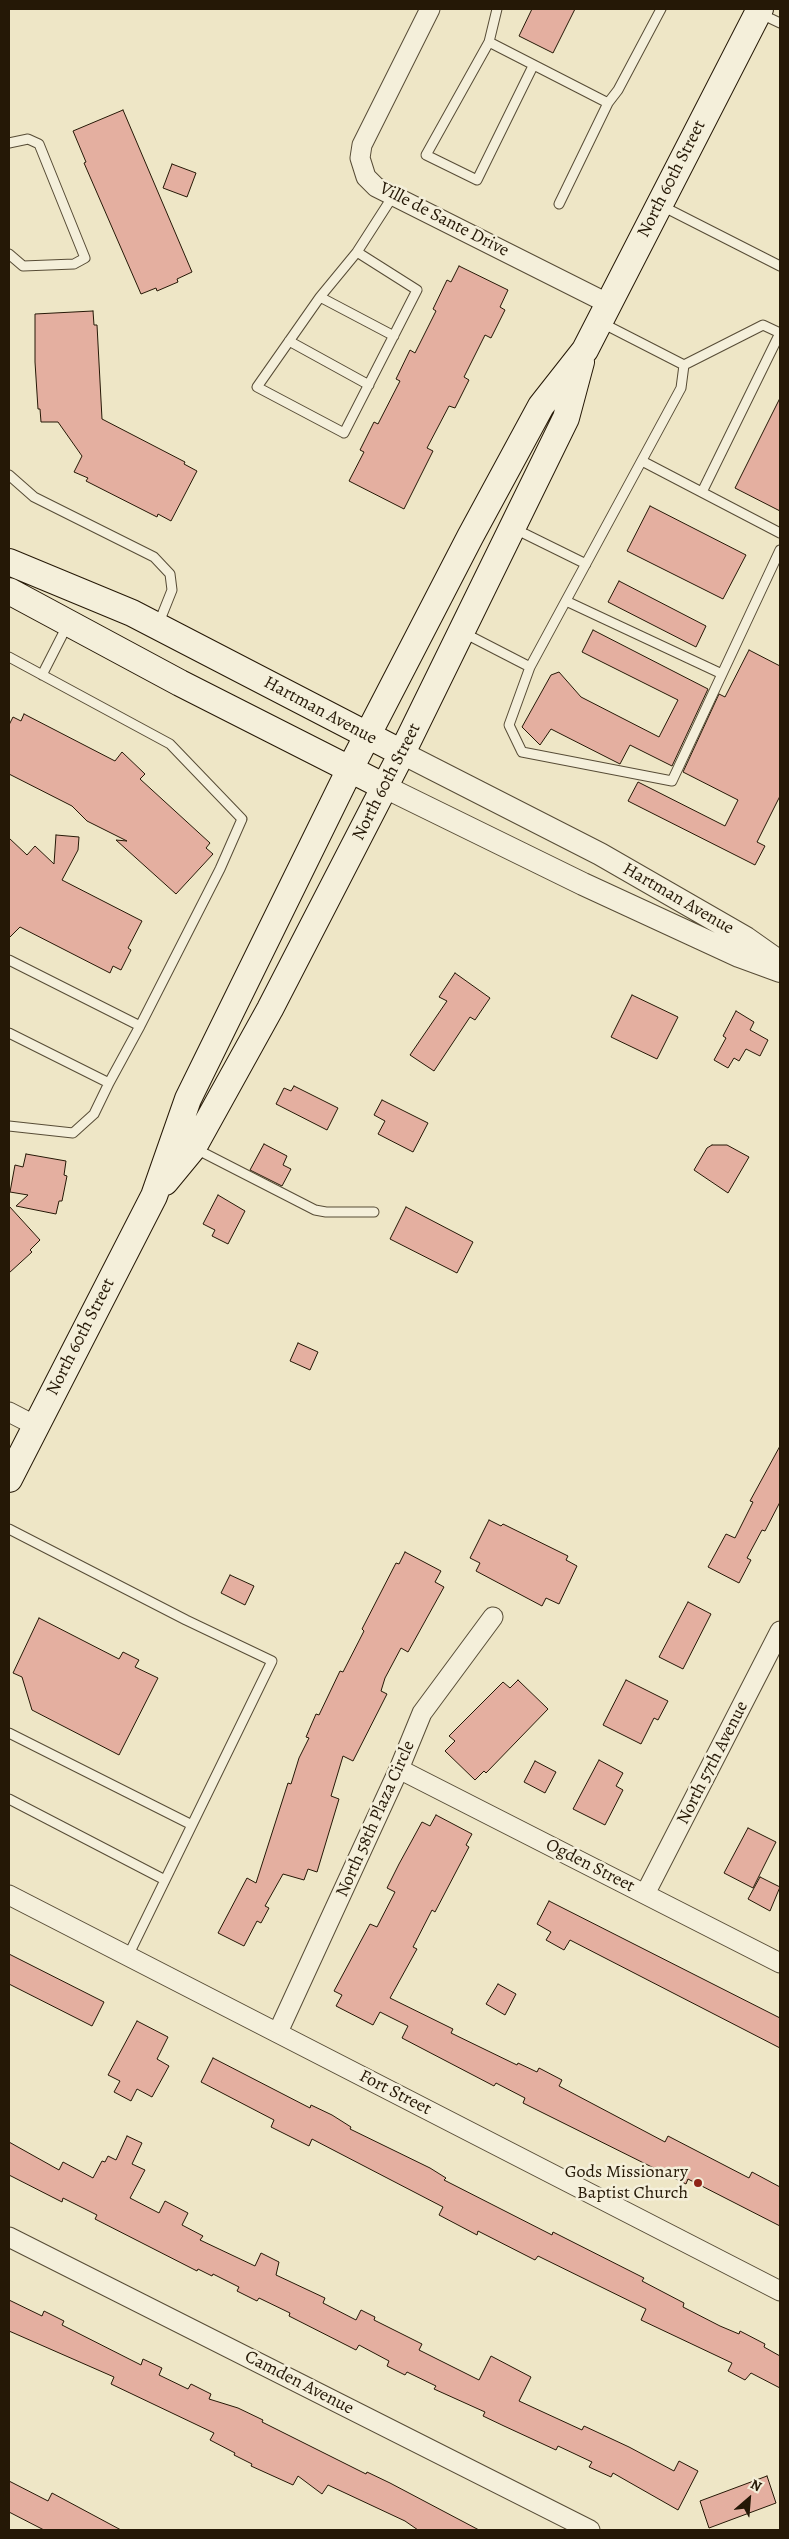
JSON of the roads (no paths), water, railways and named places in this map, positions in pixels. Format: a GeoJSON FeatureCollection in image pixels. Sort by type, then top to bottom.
{"type":"FeatureCollection","features":[{"type":"Feature","properties":{"kind":"main road","name":"North 60th Street"},"geometry":{"type":"LineString","coordinates":[[9,1479],[154,1196],[188,1099],[367,736],[470,537],[542,406],[585,350],[659,204],[766,15]]}},
{"type":"Feature","properties":{"kind":"main road","name":"North 60th Street"},"geometry":{"type":"LineString","coordinates":[[154,1196],[193,1148],[270,1009],[402,754],[566,418],[585,350]]}},
{"type":"Feature","properties":{"kind":"main road","name":"Hartman Avenue"},"geometry":{"type":"LineString","coordinates":[[9,562],[132,613],[402,754]]}},
{"type":"Feature","properties":{"kind":"main road","name":"Hartman Avenue"},"geometry":{"type":"LineString","coordinates":[[9,590],[180,683],[385,787]]}},
{"type":"Feature","properties":{"kind":"street","name":"Ville de Sante Drive"},"geometry":{"type":"LineString","coordinates":[[430,9],[362,145],[360,158],[366,177],[376,187],[604,313]]}},
{"type":"Feature","properties":{"kind":"street","name":"Hartman Avenue"},"geometry":{"type":"LineString","coordinates":[[402,754],[600,854],[746,938],[780,962]]}},
{"type":"Feature","properties":{"kind":"street","name":"Hartman Avenue"},"geometry":{"type":"LineString","coordinates":[[385,787],[583,884],[739,956],[780,971]]}},
{"type":"Feature","properties":{"kind":"street"},"geometry":{"type":"LineString","coordinates":[[9,1412],[36,1426]]}},
{"type":"Feature","properties":{"kind":"street","name":"North 58th Plaza Circle"},"geometry":{"type":"LineString","coordinates":[[278,2032],[399,1769],[422,1713],[493,1617]]}},
{"type":"Feature","properties":{"kind":"street","name":"North 57th Avenue"},"geometry":{"type":"LineString","coordinates":[[645,1894],[780,1631]]}},
{"type":"Feature","properties":{"kind":"street","name":"Ogden Street"},"geometry":{"type":"LineString","coordinates":[[399,1769],[780,1963]]}},
{"type":"Feature","properties":{"kind":"street","name":"Fort Street"},"geometry":{"type":"LineString","coordinates":[[9,1895],[780,2291]]}},
{"type":"Feature","properties":{"kind":"street","name":"Camden Avenue"},"geometry":{"type":"LineString","coordinates":[[9,2236],[590,2530]]}},
{"type":"Feature","properties":{"kind":"lane"},"geometry":{"type":"LineString","coordinates":[[497,9],[489,42],[426,155],[477,180],[533,66]]}},
{"type":"Feature","properties":{"kind":"lane"},"geometry":{"type":"LineString","coordinates":[[560,204],[608,103],[618,90],[661,9]]}},
{"type":"Feature","properties":{"kind":"lane"},"geometry":{"type":"LineString","coordinates":[[489,42],[608,103]]}},
{"type":"Feature","properties":{"kind":"lane"},"geometry":{"type":"LineString","coordinates":[[9,143],[28,139],[39,144],[85,258],[74,264],[23,266],[9,254]]}},
{"type":"Feature","properties":{"kind":"lane"},"geometry":{"type":"LineString","coordinates":[[357,252],[417,290],[344,433],[257,387],[320,297],[357,252],[393,196]]}},
{"type":"Feature","properties":{"kind":"lane"},"geometry":{"type":"LineString","coordinates":[[659,204],[780,266]]}},
{"type":"Feature","properties":{"kind":"lane"},"geometry":{"type":"LineString","coordinates":[[320,297],[394,336]]}},
{"type":"Feature","properties":{"kind":"lane"},"geometry":{"type":"LineString","coordinates":[[604,313],[684,365]]}},
{"type":"Feature","properties":{"kind":"lane"},"geometry":{"type":"LineString","coordinates":[[684,365],[763,325],[780,333],[702,492]]}},
{"type":"Feature","properties":{"kind":"lane"},"geometry":{"type":"LineString","coordinates":[[289,341],[369,385]]}},
{"type":"Feature","properties":{"kind":"lane"},"geometry":{"type":"LineString","coordinates":[[684,365],[681,388],[530,667],[509,725],[522,752],[672,781],[780,550]]}},
{"type":"Feature","properties":{"kind":"lane"},"geometry":{"type":"LineString","coordinates":[[642,461],[780,533]]}},
{"type":"Feature","properties":{"kind":"lane"},"geometry":{"type":"LineString","coordinates":[[9,475],[34,498],[154,557],[170,574],[172,590],[157,626]]}},
{"type":"Feature","properties":{"kind":"lane"},"geometry":{"type":"LineString","coordinates":[[513,528],[586,564]]}},
{"type":"Feature","properties":{"kind":"lane"},"geometry":{"type":"LineString","coordinates":[[566,601],[722,674]]}},
{"type":"Feature","properties":{"kind":"lane"},"geometry":{"type":"LineString","coordinates":[[42,675],[69,621]]}},
{"type":"Feature","properties":{"kind":"lane"},"geometry":{"type":"LineString","coordinates":[[462,632],[530,667]]}},
{"type":"Feature","properties":{"kind":"lane"},"geometry":{"type":"LineString","coordinates":[[9,657],[170,744],[242,818],[220,868],[94,1114],[74,1133],[9,1126]]}},
{"type":"Feature","properties":{"kind":"lane"},"geometry":{"type":"LineString","coordinates":[[9,960],[140,1026]]}},
{"type":"Feature","properties":{"kind":"lane"},"geometry":{"type":"LineString","coordinates":[[9,1033],[109,1082]]}},
{"type":"Feature","properties":{"kind":"lane"},"geometry":{"type":"LineString","coordinates":[[193,1148],[314,1210],[326,1212],[374,1212]]}},
{"type":"Feature","properties":{"kind":"lane"},"geometry":{"type":"LineString","coordinates":[[9,1529],[186,1620],[272,1661],[128,1956]]}},
{"type":"Feature","properties":{"kind":"lane"},"geometry":{"type":"LineString","coordinates":[[9,1733],[192,1825]]}},
{"type":"Feature","properties":{"kind":"lane"},"geometry":{"type":"LineString","coordinates":[[9,1798],[165,1880]]}},
{"type":"Feature","properties":{"kind":"place","name":"Gods Missionary Baptist Church"},"geometry":{"type":"Point","coordinates":[698,2183]}}]}
